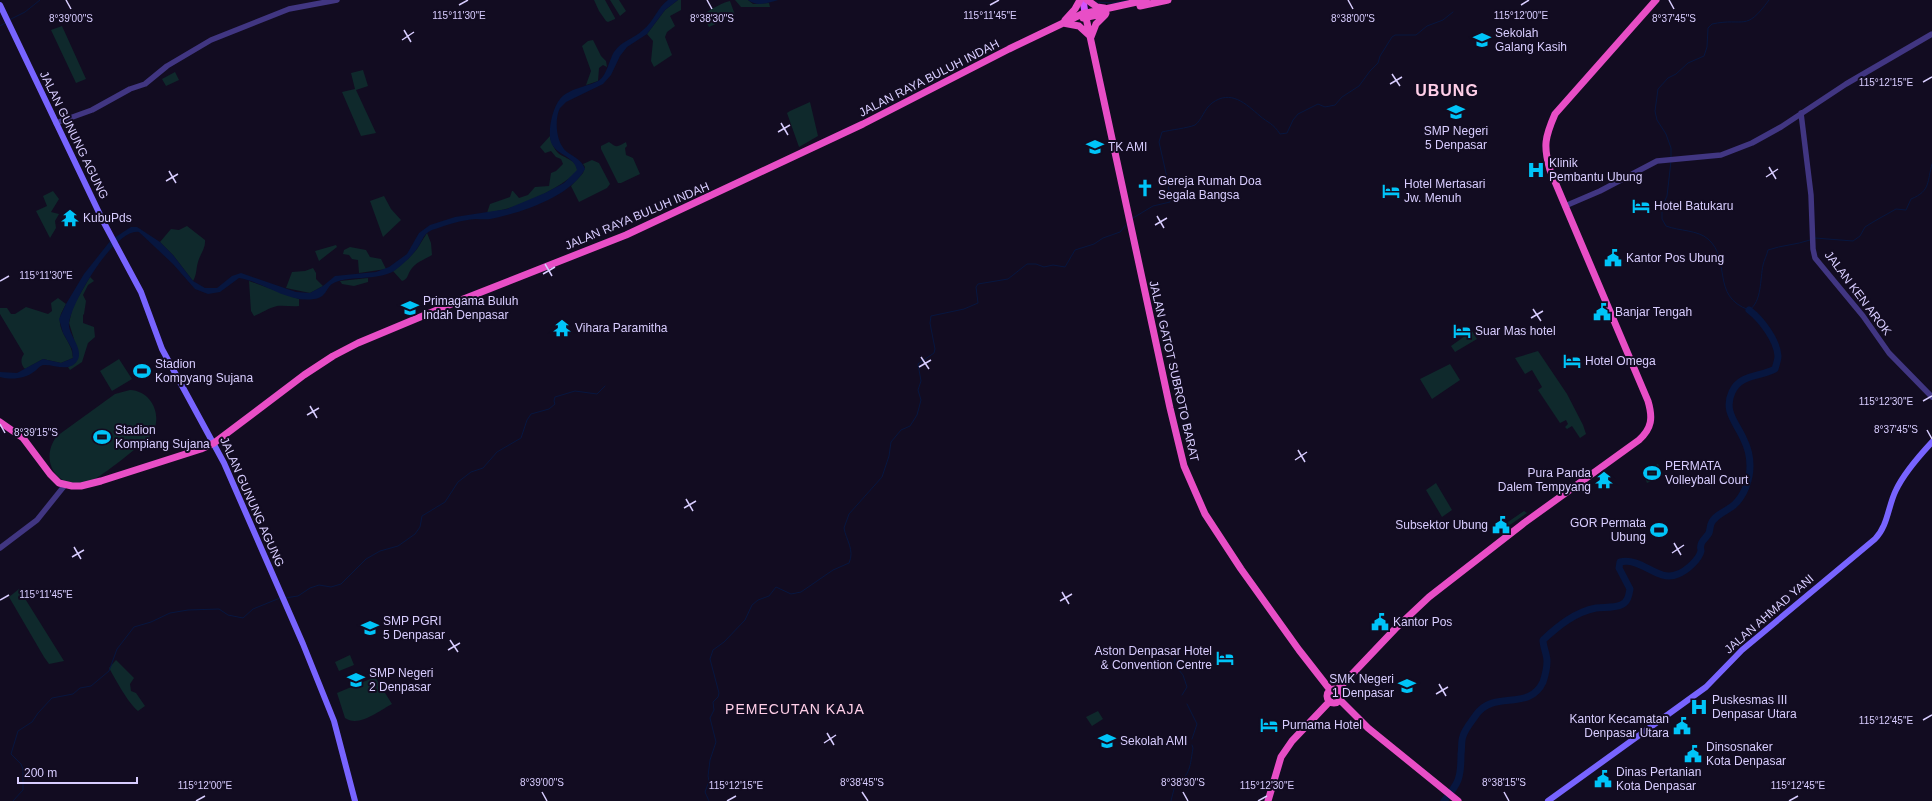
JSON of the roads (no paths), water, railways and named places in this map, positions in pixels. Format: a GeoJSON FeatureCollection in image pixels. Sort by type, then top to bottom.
{"type":"FeatureCollection","features":[{"type":"Feature","properties":{"kind":"highway"},"geometry":{"type":"LineString","coordinates":[[1062,23],[1082,0]]}},
{"type":"Feature","properties":{"kind":"highway"},"geometry":{"type":"LineString","coordinates":[[1087,0],[1097,7],[1109,10],[1168,0]]}},
{"type":"Feature","properties":{"kind":"highway"},"geometry":{"type":"LineString","coordinates":[[1062,23],[1079,26],[1091,37],[1099,20],[1109,10],[1146,0]]}},
{"type":"Feature","properties":{"kind":"highway"},"geometry":{"type":"LineString","coordinates":[[1330,701],[1328,696],[1429,597],[1529,520],[1639,440],[1649,429],[1652,417],[1648,401],[1550,170],[1545,144],[1548,130],[1555,114],[1656,0]]}},
{"type":"Feature","properties":{"kind":"highway","name":"JALAN RAYA BULUH INDAH"},"geometry":{"type":"LineString","coordinates":[[64,487],[82,491],[97,485],[101,481],[189,453],[214,443],[304,375],[342,351],[461,300],[634,232],[863,124],[1062,23],[1075,18],[1109,10]]}},
{"type":"Feature","properties":{"kind":"highway","name":"JALAN GATOT SUBROTO BARAT"},"geometry":{"type":"LineString","coordinates":[[1086,15],[1170,408],[1184,466],[1191,485],[1205,514],[1222,542],[1299,650],[1334,690]]}},
{"type":"Feature","properties":{"kind":"highway"},"geometry":{"type":"LineString","coordinates":[[0,422],[23,438],[35,455],[35,460],[46,476],[64,487]]}},
{"type":"Feature","properties":{"kind":"highway"},"geometry":{"type":"LineString","coordinates":[[1334,690],[1341,696],[1340,700],[1368,728],[1458,801]]}},
{"type":"Feature","properties":{"kind":"highway"},"geometry":{"type":"LineString","coordinates":[[1330,701],[1336,703],[1340,700]]}},
{"type":"Feature","properties":{"kind":"highway"},"geometry":{"type":"LineString","coordinates":[[1268,801],[1281,757],[1292,741],[1330,701]]}},
{"type":"Feature","properties":{"kind":"main road"},"geometry":{"type":"LineString","coordinates":[[1082,0],[1086,15]]}},
{"type":"Feature","properties":{"kind":"main road","name":"JALAN GUNUNG AGUNG"},"geometry":{"type":"LineString","coordinates":[[0,5],[112,237],[141,292],[162,349],[214,443],[283,600],[336,727],[355,801]]}},
{"type":"Feature","properties":{"kind":"main road","name":"JALAN AHMAD YANI"},"geometry":{"type":"LineString","coordinates":[[1548,801],[1706,687],[1742,650],[1876,539],[1881,532],[1889,513],[1896,490],[1932,442]]}},
{"type":"Feature","properties":{"kind":"street"},"geometry":{"type":"LineString","coordinates":[[56,123],[92,110],[130,89],[145,84],[167,66],[211,40],[289,9],[337,0]]}},
{"type":"Feature","properties":{"kind":"street"},"geometry":{"type":"LineString","coordinates":[[1565,206],[1604,189],[1646,166],[1666,159],[1721,155],[1752,143],[1932,34]]}},
{"type":"Feature","properties":{"kind":"street","name":"JALAN KEN AROK"},"geometry":{"type":"LineString","coordinates":[[1801,113],[1810,184],[1815,258],[1863,316],[1889,353],[1932,398]]}},
{"type":"Feature","properties":{"kind":"street"},"geometry":{"type":"LineString","coordinates":[[0,548],[44,512],[64,487]]}},
{"type":"Feature","properties":{"kind":"water"},"geometry":{"type":"Polygon","coordinates":[[[668,0],[678,0],[665,10],[647,34],[627,47],[620,56],[611,75],[603,84],[566,102],[560,108],[557,119],[557,131],[560,143],[567,152],[580,161],[585,169],[578,179],[558,195],[519,212],[490,219],[465,220],[432,230],[424,236],[411,256],[394,271],[379,276],[338,281],[332,284],[321,297],[314,299],[295,298],[239,278],[220,292],[208,294],[195,289],[173,264],[139,232],[129,234],[118,241],[96,268],[86,283],[72,313],[69,327],[79,352],[79,356],[74,365],[70,367],[61,367],[43,365],[27,376],[14,379],[0,377],[0,372],[17,373],[43,359],[61,363],[73,358],[72,349],[63,333],[59,319],[84,274],[111,240],[131,227],[137,227],[160,242],[173,255],[193,281],[205,288],[217,288],[232,276],[241,273],[296,292],[310,293],[323,286],[335,276],[376,272],[389,267],[407,254],[419,233],[430,225],[455,217],[507,209],[545,193],[564,183],[577,170],[572,161],[554,148],[551,143],[550,132],[553,112],[560,99],[568,92],[601,79],[606,72],[612,55],[617,48],[647,26],[664,3],[668,0]]]}},
{"type":"Feature","properties":{"kind":"water"},"geometry":{"type":"Polygon","coordinates":[[[748,0],[778,0],[759,4],[748,0]]]}},
{"type":"Feature","properties":{"kind":"waterway"},"geometry":{"type":"LineString","coordinates":[[9,20],[25,12],[40,0]]}},
{"type":"Feature","properties":{"kind":"waterway"},"geometry":{"type":"LineString","coordinates":[[1096,2],[1112,3],[1129,0]]}},
{"type":"Feature","properties":{"kind":"waterway"},"geometry":{"type":"LineString","coordinates":[[1671,158],[1671,148],[1666,134],[1657,120],[1655,111],[1658,89],[1668,78],[1676,74],[1688,63],[1704,56],[1707,47],[1708,28],[1712,24],[1723,22],[1744,22],[1749,20],[1755,17],[1769,0]]}},
{"type":"Feature","properties":{"kind":"waterway"},"geometry":{"type":"LineString","coordinates":[[1133,218],[1153,206],[1170,202],[1168,182],[1159,142],[1162,132],[1195,125],[1209,105],[1226,97],[1244,103],[1273,125],[1280,134],[1287,133],[1293,120],[1298,114],[1318,104],[1325,107],[1335,105],[1342,97],[1359,86],[1378,63],[1380,56],[1392,37],[1395,35],[1416,35],[1427,26],[1443,20],[1453,12]]}},
{"type":"Feature","properties":{"kind":"waterway"},"geometry":{"type":"LineString","coordinates":[[0,26],[5,23]]}},
{"type":"Feature","properties":{"kind":"waterway"},"geometry":{"type":"LineString","coordinates":[[1671,161],[1667,196],[1662,207],[1662,219],[1666,226],[1694,232],[1708,239],[1715,248],[1719,257],[1725,287],[1737,304],[1749,310],[1756,302],[1760,290],[1763,265],[1768,250],[1810,240]]}},
{"type":"Feature","properties":{"kind":"waterway"},"geometry":{"type":"LineString","coordinates":[[1815,238],[1853,241],[1860,236],[1865,227],[1873,222],[1896,209],[1906,210],[1911,199],[1922,193],[1925,189],[1932,164]]}},
{"type":"Feature","properties":{"kind":"waterway"},"geometry":{"type":"LineString","coordinates":[[709,801],[705,792],[709,781],[708,776],[710,760],[716,742],[710,718],[714,710],[713,702],[718,697],[719,693],[710,659],[713,650],[724,642],[745,620],[752,605],[758,600],[769,596],[776,587],[791,594],[801,592],[833,570],[849,563],[851,558],[851,549],[844,528],[849,514],[882,477],[889,456],[891,442],[901,430],[910,426],[917,415],[921,400],[918,390],[921,381],[918,364],[934,353],[935,349],[930,323],[931,316],[964,309],[978,303],[976,287],[978,284],[1008,279],[1027,264],[1036,264],[1044,267],[1053,265],[1065,267],[1075,250],[1094,244],[1103,238],[1120,232],[1127,224]]}},
{"type":"Feature","properties":{"kind":"waterway"},"geometry":{"type":"LineString","coordinates":[[1444,801],[1456,785],[1460,775],[1462,738],[1476,715],[1483,707],[1492,703],[1520,699],[1529,696],[1537,691],[1543,682],[1547,661],[1543,640],[1574,616],[1588,610],[1618,606],[1625,602],[1628,598],[1630,589],[1619,568],[1620,562],[1628,561],[1636,563],[1656,573],[1670,576],[1678,574],[1692,565],[1700,554],[1701,544],[1709,533],[1715,518],[1734,505],[1741,497],[1749,477],[1750,460],[1748,450],[1730,411],[1730,399],[1732,392],[1740,382],[1775,369],[1778,356],[1775,343],[1768,330],[1749,310]]}},
{"type":"Feature","properties":{"kind":"waterway"},"geometry":{"type":"LineString","coordinates":[[285,598],[298,596],[310,588],[319,585],[331,587],[341,584],[366,559],[380,551],[398,546],[415,534],[420,527],[422,516],[445,502],[458,482],[471,472],[483,468],[497,452],[521,438],[527,420],[531,414],[549,409],[555,404],[555,397],[575,391],[597,394],[605,386]]}},
{"type":"Feature","properties":{"kind":"waterway"},"geometry":{"type":"LineString","coordinates":[[13,801],[23,790],[23,769],[21,764],[11,754],[18,731],[32,722],[52,698],[73,694],[80,688],[91,686],[109,671],[117,649],[134,627],[151,622],[170,613],[188,610],[219,609],[228,615],[243,618],[253,609],[280,598]]}},
{"type":"Feature","properties":{"kind":"waterway"},"geometry":{"type":"LineString","coordinates":[[1175,658],[1174,664],[1183,675],[1187,687],[1182,695]]}},
{"type":"Feature","properties":{"kind":"waterway"},"geometry":{"type":"LineString","coordinates":[[1187,704],[1197,724],[1192,739]]}},
{"type":"Feature","properties":{"kind":"waterway"},"geometry":{"type":"LineString","coordinates":[[1171,801],[1175,785],[1184,777],[1189,769],[1193,748],[1192,745]]}},
{"type":"Feature","properties":{"kind":"place","name":"Sekolah Galang Kasih"},"geometry":{"type":"Point","coordinates":[1482,40]}},
{"type":"Feature","properties":{"kind":"place","name":"SMP Negeri 5 Denpasar"},"geometry":{"type":"Point","coordinates":[1456,112]}},
{"type":"Feature","properties":{"kind":"place","name":"TK AMI"},"geometry":{"type":"Point","coordinates":[1095,147]}},
{"type":"Feature","properties":{"kind":"place","name":"Klinik Pembantu Ubung"},"geometry":{"type":"Point","coordinates":[1536,170]}},
{"type":"Feature","properties":{"kind":"place","name":"Gereja Rumah Doa Segala Bangsa"},"geometry":{"type":"Point","coordinates":[1145,188]}},
{"type":"Feature","properties":{"kind":"place","name":"Hotel Mertasari Jw. Menuh"},"geometry":{"type":"Point","coordinates":[1391,191]}},
{"type":"Feature","properties":{"kind":"place","name":"Hotel Batukaru"},"geometry":{"type":"Point","coordinates":[1641,206]}},
{"type":"Feature","properties":{"kind":"place","name":"KubuPds"},"geometry":{"type":"Point","coordinates":[70,218]}},
{"type":"Feature","properties":{"kind":"place","name":"Kantor Pos Ubung"},"geometry":{"type":"Point","coordinates":[1613,258]}},
{"type":"Feature","properties":{"kind":"place","name":"Primagama Buluh Indah Denpasar"},"geometry":{"type":"Point","coordinates":[410,308]}},
{"type":"Feature","properties":{"kind":"place","name":"Banjar Tengah"},"geometry":{"type":"Point","coordinates":[1602,312]}},
{"type":"Feature","properties":{"kind":"place","name":"Vihara Paramitha"},"geometry":{"type":"Point","coordinates":[562,328]}},
{"type":"Feature","properties":{"kind":"place","name":"Suar Mas hotel"},"geometry":{"type":"Point","coordinates":[1462,331]}},
{"type":"Feature","properties":{"kind":"place","name":"Hotel Omega"},"geometry":{"type":"Point","coordinates":[1572,361]}},
{"type":"Feature","properties":{"kind":"place","name":"Stadion Kompyang Sujana"},"geometry":{"type":"Point","coordinates":[142,371]}},
{"type":"Feature","properties":{"kind":"place","name":"Stadion Kompiang Sujana"},"geometry":{"type":"Point","coordinates":[102,437]}},
{"type":"Feature","properties":{"kind":"place","name":"PERMATA Volleyball Court"},"geometry":{"type":"Point","coordinates":[1652,473]}},
{"type":"Feature","properties":{"kind":"place","name":"Pura Panda Dalem Tempyang"},"geometry":{"type":"Point","coordinates":[1604,480]}},
{"type":"Feature","properties":{"kind":"place","name":"Subsektor Ubung"},"geometry":{"type":"Point","coordinates":[1501,525]}},
{"type":"Feature","properties":{"kind":"place","name":"GOR Permata Ubung"},"geometry":{"type":"Point","coordinates":[1659,530]}},
{"type":"Feature","properties":{"kind":"place","name":"Kantor Pos"},"geometry":{"type":"Point","coordinates":[1380,622]}},
{"type":"Feature","properties":{"kind":"place","name":"SMP PGRI 5 Denpasar"},"geometry":{"type":"Point","coordinates":[370,628]}},
{"type":"Feature","properties":{"kind":"place","name":"Aston Denpasar Hotel & Convention Centre"},"geometry":{"type":"Point","coordinates":[1225,658]}},
{"type":"Feature","properties":{"kind":"place","name":"SMP Negeri 2 Denpasar"},"geometry":{"type":"Point","coordinates":[356,680]}},
{"type":"Feature","properties":{"kind":"place","name":"SMK Negeri 1 Denpasar"},"geometry":{"type":"Point","coordinates":[1407,686]}},
{"type":"Feature","properties":{"kind":"place","name":"Puskesmas III Denpasar Utara"},"geometry":{"type":"Point","coordinates":[1699,707]}},
{"type":"Feature","properties":{"kind":"place","name":"Purnama Hotel"},"geometry":{"type":"Point","coordinates":[1269,725]}},
{"type":"Feature","properties":{"kind":"place","name":"Kantor Kecamatan Denpasar Utara"},"geometry":{"type":"Point","coordinates":[1682,726]}},
{"type":"Feature","properties":{"kind":"place","name":"Sekolah AMI"},"geometry":{"type":"Point","coordinates":[1107,741]}},
{"type":"Feature","properties":{"kind":"place","name":"Dinsosnaker Kota Denpasar"},"geometry":{"type":"Point","coordinates":[1693,754]}},
{"type":"Feature","properties":{"kind":"place","name":"Dinas Pertanian Kota Denpasar"},"geometry":{"type":"Point","coordinates":[1603,779]}},
{"type":"Feature","properties":{"kind":"district","name":"UBUNG"},"geometry":{"type":"Point","coordinates":[1447,90]}},
{"type":"Feature","properties":{"kind":"district","name":"PEMECUTAN KAJA"},"geometry":{"type":"Point","coordinates":[795,709]}}]}
